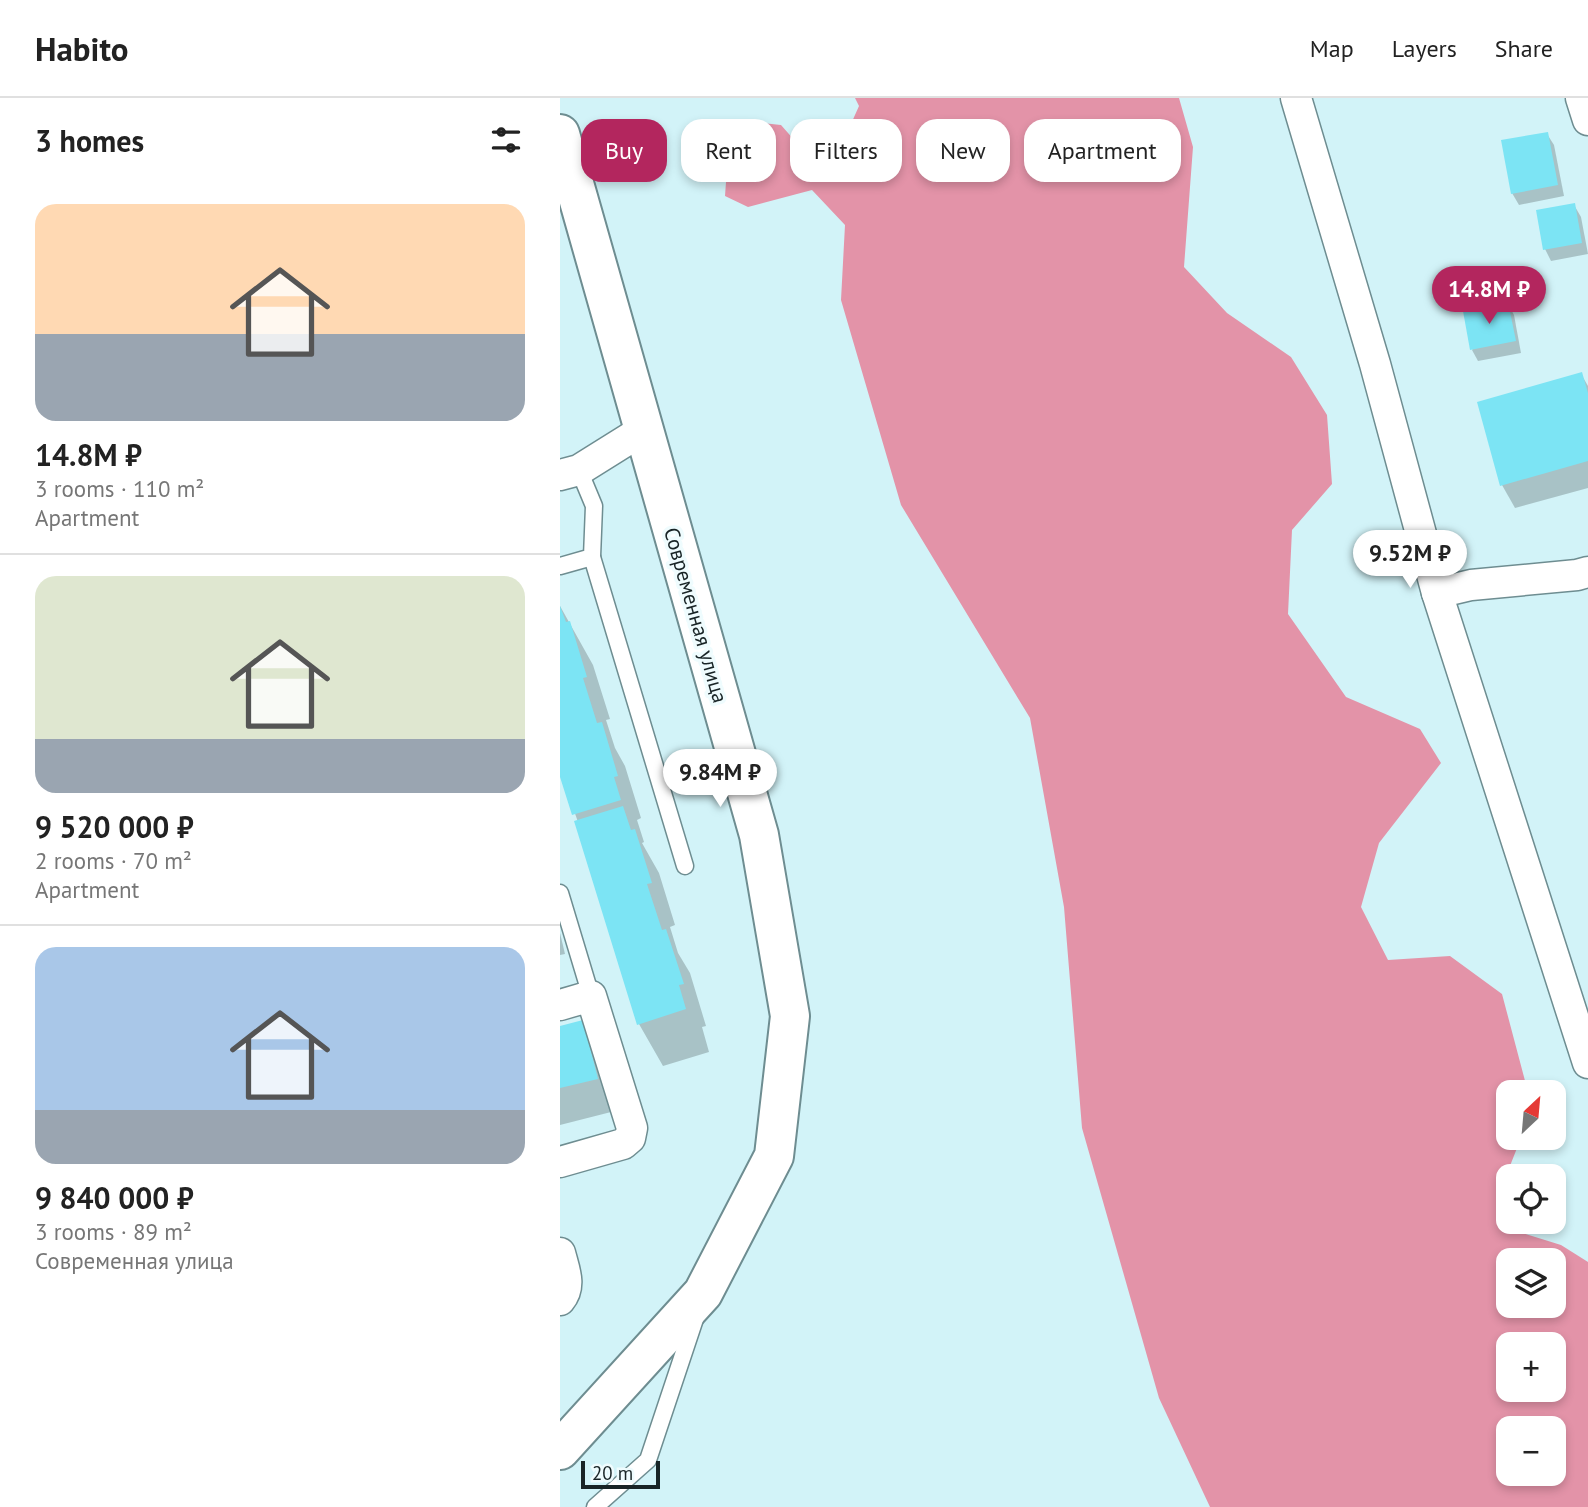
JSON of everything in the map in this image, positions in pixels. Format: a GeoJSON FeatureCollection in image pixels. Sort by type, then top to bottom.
{"type":"FeatureCollection","features":[{"type":"Feature","properties":{"kind":"street"},"geometry":{"type":"LineString","coordinates":[[1296,98],[1375,364],[1437,593],[1588,1063]]}},
{"type":"Feature","properties":{"kind":"street"},"geometry":{"type":"LineString","coordinates":[[1581,98],[1588,120]]}},
{"type":"Feature","properties":{"kind":"street","name":"Современная улица"},"geometry":{"type":"LineString","coordinates":[[560,134],[759,835],[790,1016],[774,1156],[704,1293],[560,1450]]}},
{"type":"Feature","properties":{"kind":"street"},"geometry":{"type":"LineString","coordinates":[[570,472],[643,430]]}},
{"type":"Feature","properties":{"kind":"street"},"geometry":{"type":"LineString","coordinates":[[1437,593],[1472,585],[1588,572]]}},
{"type":"Feature","properties":{"kind":"street"},"geometry":{"type":"LineString","coordinates":[[560,1005],[591,996],[632,1128],[630,1138],[623,1144],[560,1162]]}},
{"type":"Feature","properties":{"kind":"street"},"geometry":{"type":"LineString","coordinates":[[560,1253],[567,1292],[560,1300]]}},
{"type":"Feature","properties":{"kind":"lane"},"geometry":{"type":"LineString","coordinates":[[570,472],[594,506],[592,557],[685,866]]}},
{"type":"Feature","properties":{"kind":"lane"},"geometry":{"type":"LineString","coordinates":[[560,566],[592,557]]}},
{"type":"Feature","properties":{"kind":"lane"},"geometry":{"type":"LineString","coordinates":[[560,893],[591,996]]}},
{"type":"Feature","properties":{"kind":"lane"},"geometry":{"type":"LineString","coordinates":[[595,1507],[648,1460],[704,1293]]}},
{"type":"Feature","properties":{"kind":"shaded area"},"geometry":{"type":"Polygon","coordinates":[[[855,98],[1179,98],[1193,147],[1184,267],[1227,313],[1291,357],[1327,415],[1332,484],[1292,530],[1288,614],[1346,697],[1420,729],[1441,763],[1379,843],[1361,907],[1388,960],[1450,956],[1502,994],[1525,1080],[1496,1080],[1496,1150],[1516,1150],[1511,1164],[1496,1164],[1496,1234],[1526,1234],[1566,1248],[1496,1248],[1496,1318],[1566,1318],[1566,1248],[1588,1262],[1588,1507],[1210,1507],[1159,1398],[1082,1128],[1064,907],[1030,718],[901,505],[841,300],[845,225],[812,190],[748,207],[725,196],[726,182],[776,182],[776,124],[781,125],[790,135],[790,182],[902,182],[902,119],[853,119],[859,106],[855,98]]]}},
{"type":"Feature","properties":{"kind":"building"},"geometry":{"type":"Polygon","coordinates":[[[1548,132],[1558,185],[1511,194],[1501,140],[1548,132]]]}},
{"type":"Feature","properties":{"kind":"building"},"geometry":{"type":"Polygon","coordinates":[[[1575,203],[1582,243],[1543,250],[1536,210],[1575,203]]]}},
{"type":"Feature","properties":{"kind":"building"},"geometry":{"type":"Polygon","coordinates":[[[1508,302],[1516,341],[1470,350],[1463,311],[1508,302]]]}},
{"type":"Feature","properties":{"kind":"building"},"geometry":{"type":"Polygon","coordinates":[[[1582,372],[1588,393],[1588,461],[1500,486],[1477,402],[1582,372]]]}},
{"type":"Feature","properties":{"kind":"building"},"geometry":{"type":"Polygon","coordinates":[[[560,606],[566,622],[570,621],[587,677],[583,678],[597,723],[602,722],[618,776],[614,777],[621,800],[572,815],[560,777],[560,606]]]}},
{"type":"Feature","properties":{"kind":"building"},"geometry":{"type":"Polygon","coordinates":[[[623,806],[631,830],[635,829],[652,883],[647,884],[662,930],[666,929],[684,984],[679,985],[686,1009],[637,1025],[574,821],[623,806]]]}},
{"type":"Feature","properties":{"kind":"building"},"geometry":{"type":"Polygon","coordinates":[[[583,1020],[598,1079],[560,1088],[560,1026],[583,1020]]]}}]}
